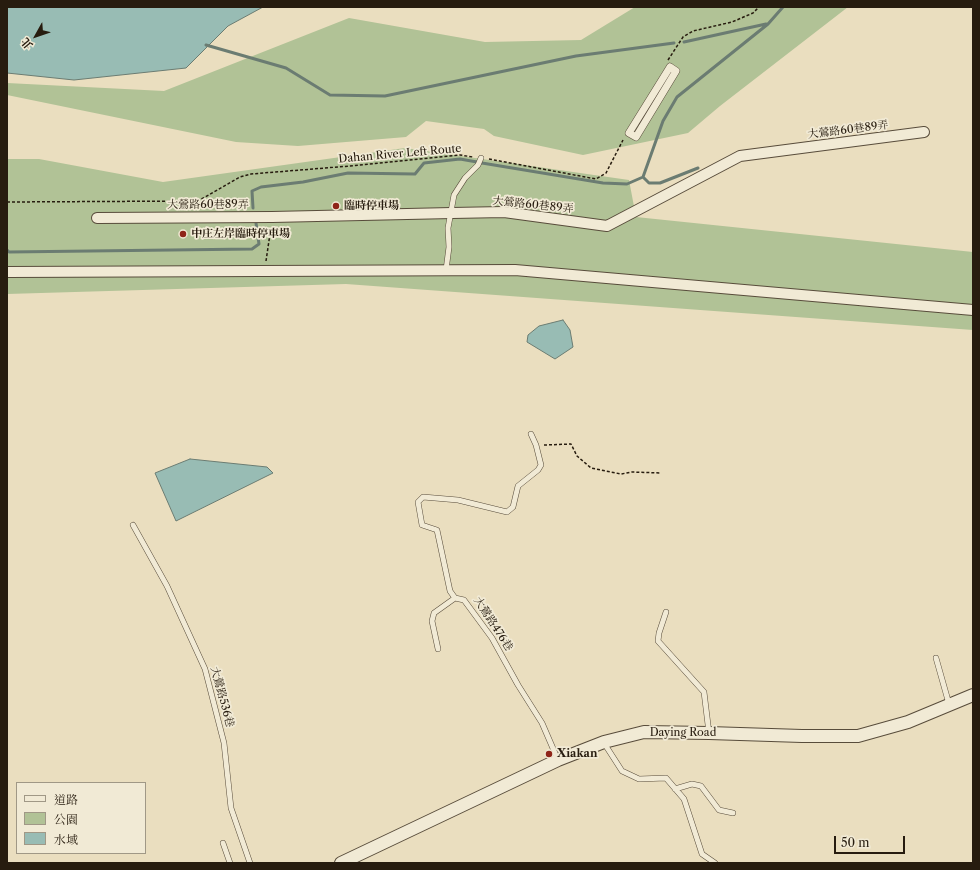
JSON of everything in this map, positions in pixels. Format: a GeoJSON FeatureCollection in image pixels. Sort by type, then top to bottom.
{"type":"FeatureCollection","features":[{"type":"Feature","properties":{"kind":"street"},"geometry":{"type":"LineString","coordinates":[[667,66],[676,71],[636,137],[629,133],[667,66]]}},
{"type":"Feature","properties":{"kind":"street","name":"大鶯路60巷89弄"},"geometry":{"type":"LineString","coordinates":[[97,218],[272,217],[504,212],[607,226],[740,156],[924,132]]}},
{"type":"Feature","properties":{"kind":"street"},"geometry":{"type":"LineString","coordinates":[[7,272],[515,270],[973,310]]}},
{"type":"Feature","properties":{"kind":"street","name":"Daying Road"},"geometry":{"type":"LineString","coordinates":[[341,863],[558,760],[604,742],[644,732],[858,736],[908,722],[973,694]]}},
{"type":"Feature","properties":{"kind":"lane"},"geometry":{"type":"LineString","coordinates":[[446,270],[449,247],[448,228],[452,213],[454,195],[465,178],[478,165],[481,158]]}},
{"type":"Feature","properties":{"kind":"lane","name":"大鶯路476巷"},"geometry":{"type":"LineString","coordinates":[[531,434],[536,445],[541,465],[538,470],[518,486],[513,507],[507,512],[458,500],[423,497],[418,502],[422,525],[437,530],[450,591],[455,598],[464,600],[492,638],[518,685],[542,722],[558,760]]}},
{"type":"Feature","properties":{"kind":"lane","name":"大鶯路536巷"},"geometry":{"type":"LineString","coordinates":[[133,525],[167,586],[205,669],[224,743],[231,808],[250,863]]}},
{"type":"Feature","properties":{"kind":"lane"},"geometry":{"type":"LineString","coordinates":[[438,649],[432,621],[434,612],[455,598]]}},
{"type":"Feature","properties":{"kind":"lane"},"geometry":{"type":"LineString","coordinates":[[666,612],[658,641],[704,692],[709,733]]}},
{"type":"Feature","properties":{"kind":"lane"},"geometry":{"type":"LineString","coordinates":[[936,658],[949,704]]}},
{"type":"Feature","properties":{"kind":"lane"},"geometry":{"type":"LineString","coordinates":[[604,742],[622,771],[639,779],[666,778],[684,799],[702,854],[715,863]]}},
{"type":"Feature","properties":{"kind":"lane"},"geometry":{"type":"LineString","coordinates":[[675,789],[692,784],[701,786],[719,810],[733,813]]}},
{"type":"Feature","properties":{"kind":"lane"},"geometry":{"type":"LineString","coordinates":[[223,843],[230,863]]}},
{"type":"Feature","properties":{"kind":"path"},"geometry":{"type":"LineString","coordinates":[[667,66],[683,37],[693,31],[732,22],[753,12],[759,7]]}},
{"type":"Feature","properties":{"kind":"path","name":"Dahan River Left Route"},"geometry":{"type":"LineString","coordinates":[[7,202],[198,201],[240,177],[251,174],[460,155],[575,176],[596,178],[606,173],[624,138]]}},
{"type":"Feature","properties":{"kind":"path"},"geometry":{"type":"LineString","coordinates":[[264,271],[272,217]]}},
{"type":"Feature","properties":{"kind":"path"},"geometry":{"type":"LineString","coordinates":[[536,445],[571,444],[577,456],[590,468],[620,474],[632,472],[660,473]]}},
{"type":"Feature","properties":{"kind":"green space"},"geometry":{"type":"Polygon","coordinates":[[[635,7],[848,7],[720,106],[688,133],[583,155],[494,136],[484,129],[426,121],[406,137],[298,146],[236,142],[7,95],[7,83],[164,91],[349,18],[485,42],[581,40],[635,7]]]}},
{"type":"Feature","properties":{"kind":"green space"},"geometry":{"type":"Polygon","coordinates":[[[405,148],[629,180],[636,217],[973,252],[973,330],[346,284],[7,294],[7,159],[39,159],[163,182],[405,148]]]}},
{"type":"Feature","properties":{"kind":"water"},"geometry":{"type":"Polygon","coordinates":[[[7,7],[263,7],[228,26],[186,68],[74,80],[7,73],[7,7]]]}},
{"type":"Feature","properties":{"kind":"water"},"geometry":{"type":"Polygon","coordinates":[[[563,320],[570,330],[573,347],[555,359],[527,342],[528,335],[539,326],[563,320]]]}},
{"type":"Feature","properties":{"kind":"water"},"geometry":{"type":"Polygon","coordinates":[[[190,459],[267,467],[273,473],[176,521],[155,473],[190,459]]]}},
{"type":"Feature","properties":{"kind":"waterway"},"geometry":{"type":"LineString","coordinates":[[482,163],[603,183],[627,184],[643,177],[663,121],[677,97],[768,24],[783,7]]}},
{"type":"Feature","properties":{"kind":"waterway"},"geometry":{"type":"LineString","coordinates":[[684,42],[766,24]]}},
{"type":"Feature","properties":{"kind":"waterway"},"geometry":{"type":"LineString","coordinates":[[206,45],[286,68],[330,95],[385,96],[576,56],[674,43]]}},
{"type":"Feature","properties":{"kind":"waterway"},"geometry":{"type":"LineString","coordinates":[[253,208],[252,191],[261,187],[303,182],[348,173],[415,174],[424,163],[460,159],[477,162]]}},
{"type":"Feature","properties":{"kind":"waterway"},"geometry":{"type":"LineString","coordinates":[[643,177],[649,183],[660,183],[698,168]]}},
{"type":"Feature","properties":{"kind":"waterway"},"geometry":{"type":"LineString","coordinates":[[7,250],[9,252],[252,249],[259,244],[256,223]]}},
{"type":"Feature","properties":{"kind":"place","name":"臨時停車場"},"geometry":{"type":"Point","coordinates":[336,206]}},
{"type":"Feature","properties":{"kind":"place","name":"中庄左岸臨時停車場"},"geometry":{"type":"Point","coordinates":[183,234]}},
{"type":"Feature","properties":{"kind":"place","name":"Xiakan"},"geometry":{"type":"Point","coordinates":[549,754]}}]}
